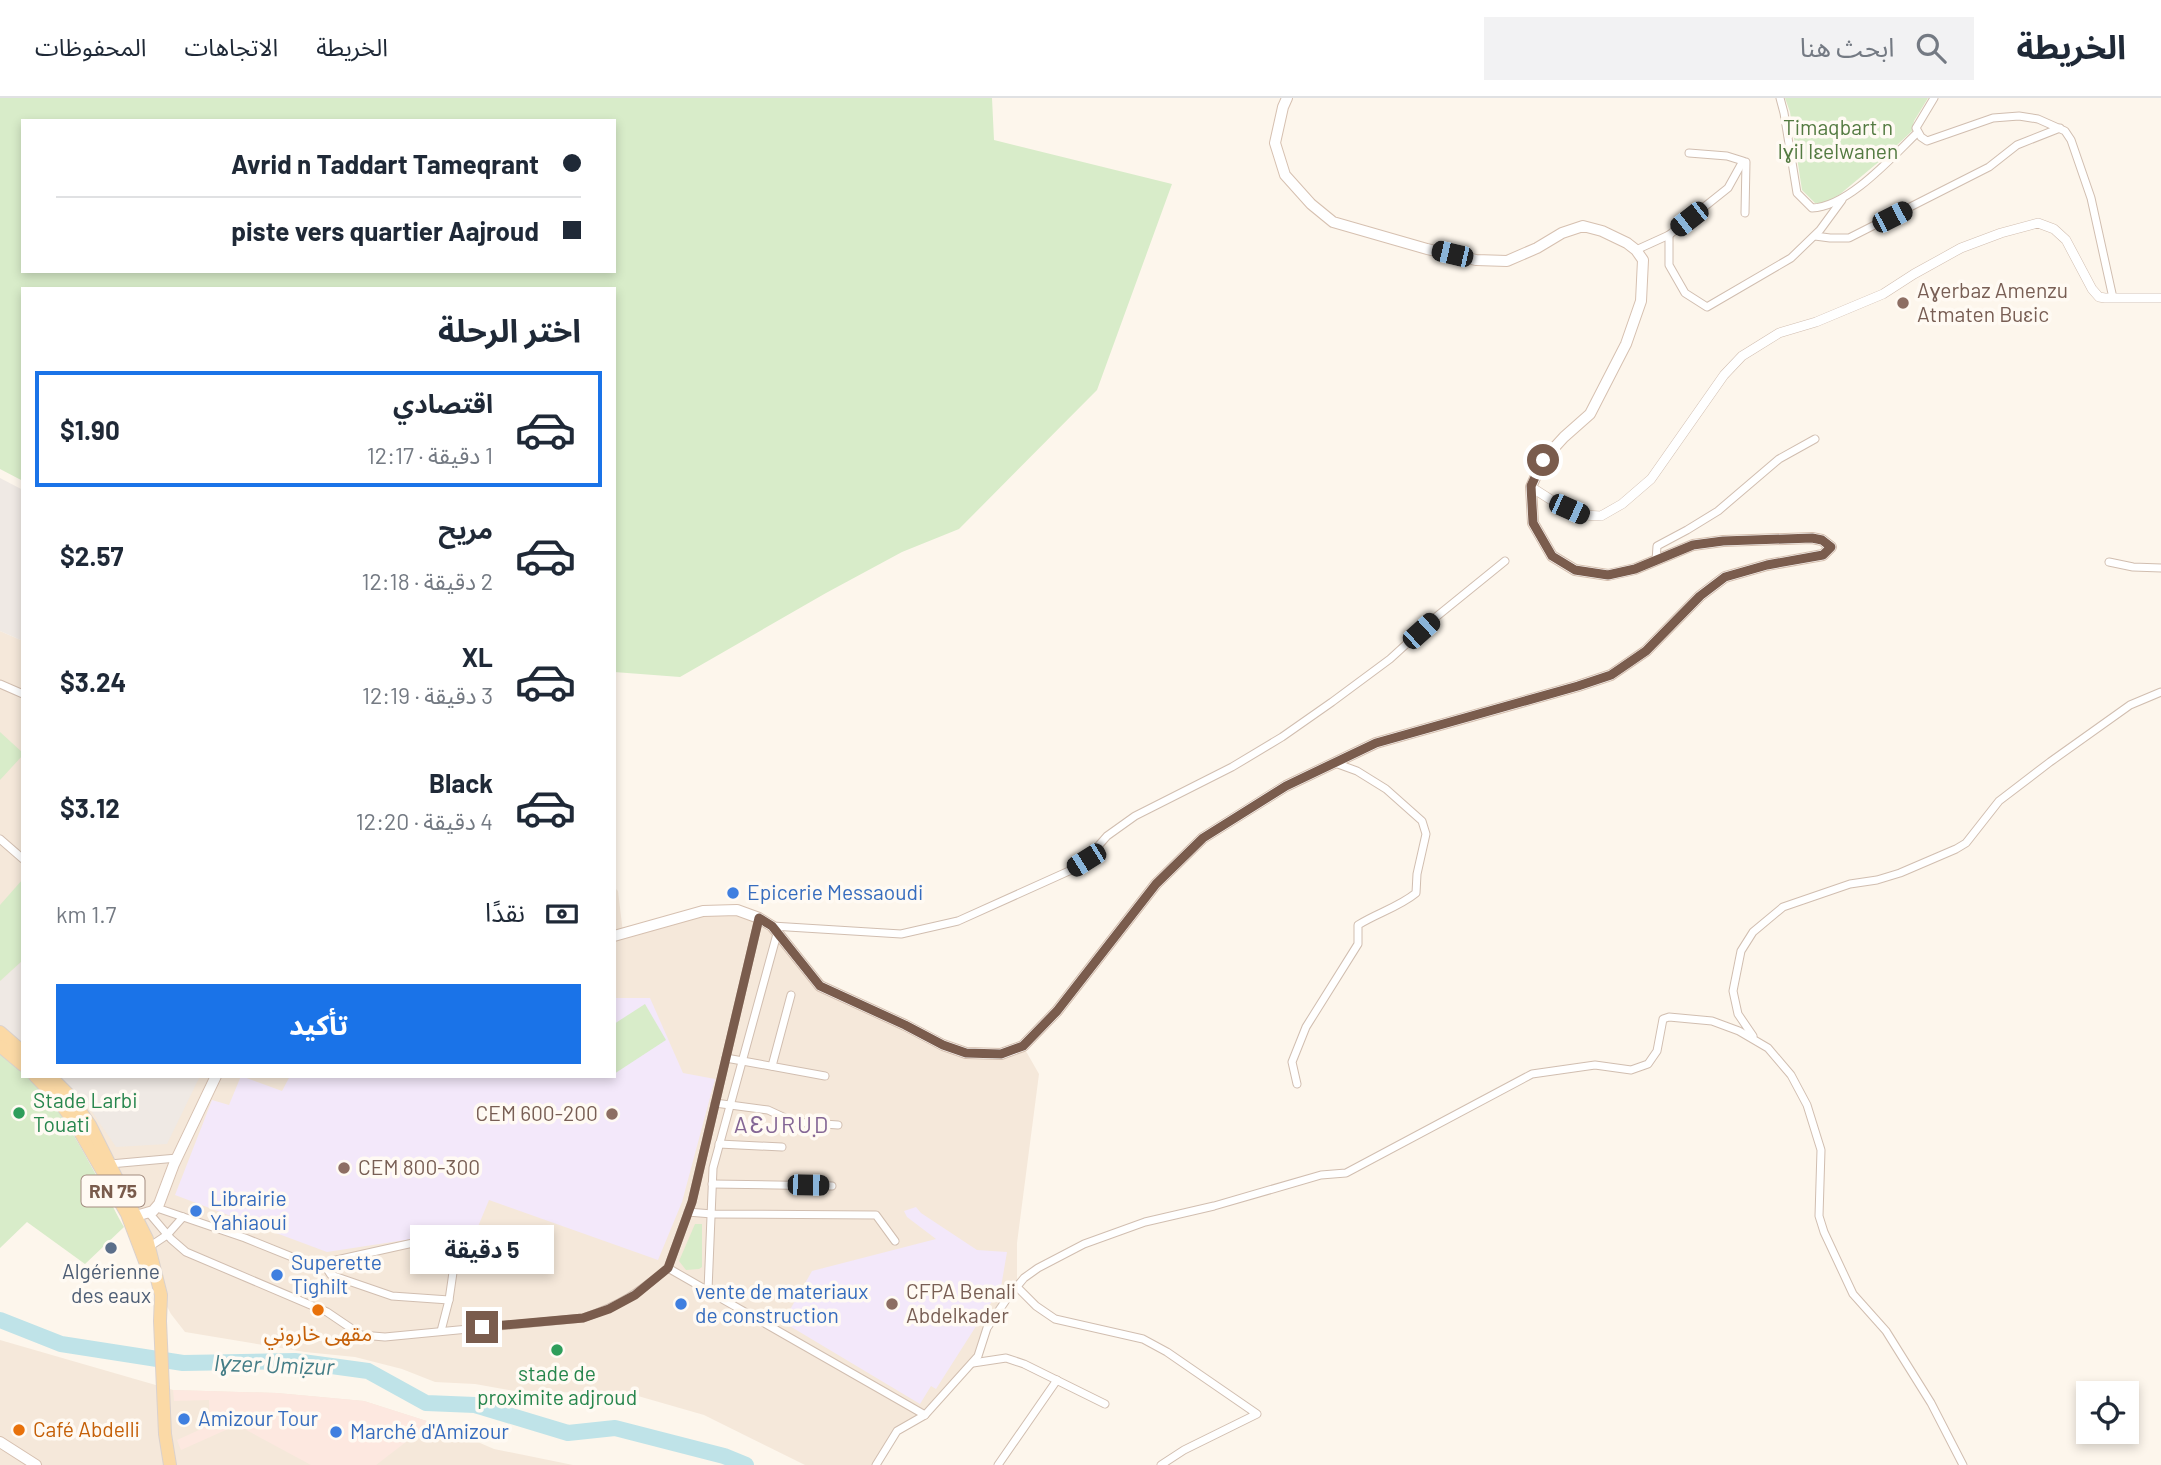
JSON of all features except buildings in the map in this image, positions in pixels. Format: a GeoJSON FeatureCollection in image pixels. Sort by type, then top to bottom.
{"type":"FeatureCollection","features":[{"type":"Feature","properties":{"kind":"main road"},"geometry":{"type":"LineString","coordinates":[[616,935],[704,911],[737,909],[759,918],[774,930],[820,986],[943,1045],[966,1053],[1001,1054],[1023,1046],[1057,1011],[1156,884],[1203,838],[1286,786],[1376,743],[1611,675],[1646,651],[1700,596],[1725,577],[1767,565],[1823,555],[1831,547],[1822,540],[1812,538],[1723,541],[1693,545],[1635,569],[1608,575],[1575,570],[1552,556],[1533,523],[1531,486],[1543,460],[1590,414],[1626,344],[1641,301],[1643,260],[1627,243],[1602,231],[1583,226],[1562,233],[1507,261],[1476,260],[1333,222],[1311,204],[1285,175],[1275,143],[1287,98]]}},
{"type":"Feature","properties":{"kind":"main road"},"geometry":{"type":"LineString","coordinates":[[0,1032],[21,1050]]}},
{"type":"Feature","properties":{"kind":"main road"},"geometry":{"type":"LineString","coordinates":[[0,1046],[21,1063]]}},
{"type":"Feature","properties":{"kind":"main road","name":"RN 75"},"geometry":{"type":"LineString","coordinates":[[37,1078],[58,1100],[143,1214],[149,1272],[160,1321]]}},
{"type":"Feature","properties":{"kind":"main road","name":"RN 75"},"geometry":{"type":"LineString","coordinates":[[52,1078],[79,1109],[110,1164],[143,1214],[161,1295],[165,1434],[170,1465]]}},
{"type":"Feature","properties":{"kind":"main road"},"geometry":{"type":"LineString","coordinates":[[143,1214],[177,1158],[215,1078]]}},
{"type":"Feature","properties":{"kind":"main road"},"geometry":{"type":"LineString","coordinates":[[0,1442],[36,1465]]}},
{"type":"Feature","properties":{"kind":"street"},"geometry":{"type":"LineString","coordinates":[[1780,98],[1797,192],[1812,208],[1825,208],[1842,200]]}},
{"type":"Feature","properties":{"kind":"street"},"geometry":{"type":"LineString","coordinates":[[1934,98],[1916,128],[1927,141],[1993,118],[2018,116],[2038,119],[2060,128],[2071,140],[2091,198],[2113,298]]}},
{"type":"Feature","properties":{"kind":"street"},"geometry":{"type":"LineString","coordinates":[[1815,236],[1849,238],[1989,167],[2017,145],[2060,128]]}},
{"type":"Feature","properties":{"kind":"street"},"geometry":{"type":"LineString","coordinates":[[1669,235],[1669,265],[1685,293],[1707,307],[1791,258],[1815,236],[1842,200],[1917,132]]}},
{"type":"Feature","properties":{"kind":"street"},"geometry":{"type":"LineString","coordinates":[[1689,153],[1727,156],[1746,162],[1745,213]]}},
{"type":"Feature","properties":{"kind":"street"},"geometry":{"type":"LineString","coordinates":[[1636,250],[1669,235],[1728,188],[1743,162]]}},
{"type":"Feature","properties":{"kind":"street"},"geometry":{"type":"LineString","coordinates":[[1531,486],[1556,503],[1583,515],[1601,516],[1622,504],[1651,479],[1724,375],[1742,356],[1779,333],[1816,323],[1883,294],[1961,248],[2001,233],[2038,223],[2054,229],[2066,240],[2099,297],[2161,298]]}},
{"type":"Feature","properties":{"kind":"street"},"geometry":{"type":"LineString","coordinates":[[1656,561],[1657,546],[1718,511],[1779,459],[1815,439]]}},
{"type":"Feature","properties":{"kind":"street"},"geometry":{"type":"LineString","coordinates":[[708,1290],[713,1168],[774,930],[901,934],[958,922],[1069,871],[1086,860],[1107,836],[1135,816],[1232,767],[1332,702],[1390,659],[1436,617],[1505,561]]}},
{"type":"Feature","properties":{"kind":"street"},"geometry":{"type":"LineString","coordinates":[[2109,562],[2133,567],[2161,568]]}},
{"type":"Feature","properties":{"kind":"street"},"geometry":{"type":"LineString","coordinates":[[0,684],[21,693]]}},
{"type":"Feature","properties":{"kind":"street"},"geometry":{"type":"LineString","coordinates":[[1756,1040],[1738,1014],[1733,992],[1741,951],[1753,932],[1783,907],[1850,884],[1899,873],[1956,849],[1971,838],[1999,801],[2130,705],[2161,692]]}},
{"type":"Feature","properties":{"kind":"street"},"geometry":{"type":"LineString","coordinates":[[1297,1084],[1292,1062],[1306,1027],[1358,944],[1358,925],[1416,893],[1417,874],[1426,834],[1422,821],[1386,789],[1357,771],[1334,763]]}},
{"type":"Feature","properties":{"kind":"street"},"geometry":{"type":"LineString","coordinates":[[0,839],[21,857]]}},
{"type":"Feature","properties":{"kind":"street"},"geometry":{"type":"LineString","coordinates":[[143,1214],[186,1252],[327,1312],[361,1335],[385,1337],[583,1318],[609,1309],[635,1295],[668,1268],[688,1212],[759,918]]}},
{"type":"Feature","properties":{"kind":"street"},"geometry":{"type":"LineString","coordinates":[[772,1066],[791,995]]}},
{"type":"Feature","properties":{"kind":"street"},"geometry":{"type":"LineString","coordinates":[[876,1465],[897,1431],[926,1415],[978,1356],[987,1328],[1024,1278],[1054,1259],[1127,1228],[1321,1175],[1346,1173],[1532,1073],[1595,1065],[1631,1070],[1648,1063],[1657,1051],[1663,1019],[1669,1017],[1712,1021],[1756,1040],[1769,1048],[1780,1060],[1800,1088],[1821,1150],[1819,1216],[1824,1232],[1853,1294],[1886,1331],[1931,1403],[1963,1465]]}},
{"type":"Feature","properties":{"kind":"street"},"geometry":{"type":"LineString","coordinates":[[726,1058],[825,1076]]}},
{"type":"Feature","properties":{"kind":"street"},"geometry":{"type":"LineString","coordinates":[[715,1103],[768,1110],[794,1122],[838,1125]]}},
{"type":"Feature","properties":{"kind":"street"},"geometry":{"type":"LineString","coordinates":[[719,1144],[782,1147]]}},
{"type":"Feature","properties":{"kind":"street"},"geometry":{"type":"LineString","coordinates":[[110,1164],[177,1158]]}},
{"type":"Feature","properties":{"kind":"street"},"geometry":{"type":"LineString","coordinates":[[712,1184],[832,1186]]}},
{"type":"Feature","properties":{"kind":"street"},"geometry":{"type":"LineString","coordinates":[[688,1212],[876,1215],[895,1241]]}},
{"type":"Feature","properties":{"kind":"street"},"geometry":{"type":"LineString","coordinates":[[143,1214],[183,1217],[307,1263],[323,1263],[422,1241],[458,1238],[449,1300],[441,1331]]}},
{"type":"Feature","properties":{"kind":"street"},"geometry":{"type":"LineString","coordinates":[[149,1247],[167,1235],[183,1217]]}},
{"type":"Feature","properties":{"kind":"street"},"geometry":{"type":"LineString","coordinates":[[323,1263],[331,1275],[392,1296],[449,1300]]}},
{"type":"Feature","properties":{"kind":"street"},"geometry":{"type":"LineString","coordinates":[[668,1268],[926,1415]]}},
{"type":"Feature","properties":{"kind":"street"},"geometry":{"type":"LineString","coordinates":[[1017,1287],[1036,1307],[1055,1319],[1143,1339],[1257,1414],[1184,1450],[1161,1465]]}},
{"type":"Feature","properties":{"kind":"street"},"geometry":{"type":"LineString","coordinates":[[972,1363],[1006,1358],[1024,1364],[1105,1404]]}},
{"type":"Feature","properties":{"kind":"street"},"geometry":{"type":"LineString","coordinates":[[998,1465],[1057,1380]]}},
{"type":"Feature","properties":{"kind":"shaded area"},"geometry":{"type":"Polygon","coordinates":[[[0,478],[21,489],[21,640],[0,631],[0,478]]]}},
{"type":"Feature","properties":{"kind":"shaded area"},"geometry":{"type":"Polygon","coordinates":[[[0,631],[21,640],[21,1055],[0,1037],[0,631]]]}},
{"type":"Feature","properties":{"kind":"shaded area"},"geometry":{"type":"Polygon","coordinates":[[[616,889],[623,933],[703,911],[759,918],[820,986],[943,1045],[1001,1054],[1023,1046],[1039,1074],[1017,1243],[1017,1287],[987,1328],[978,1356],[925,1415],[897,1431],[876,1465],[805,1465],[704,1415],[631,1394],[515,1391],[475,1384],[435,1382],[402,1369],[355,1357],[305,1352],[185,1332],[171,1314],[155,1284],[141,1234],[46,1078],[616,1078],[616,889]]]}},
{"type":"Feature","properties":{"kind":"shaded area"},"geometry":{"type":"Polygon","coordinates":[[[21,962],[21,1044],[0,1026],[0,981],[21,962]]]}},
{"type":"Feature","properties":{"kind":"shaded area"},"geometry":{"type":"Polygon","coordinates":[[[616,998],[650,998],[683,1073],[715,1079],[682,1202],[658,1260],[489,1200],[477,1229],[327,1252],[175,1195],[212,1100],[229,1105],[240,1078],[282,1091],[289,1078],[616,1078],[616,998]]]}},
{"type":"Feature","properties":{"kind":"shaded area"},"geometry":{"type":"Polygon","coordinates":[[[59,1078],[199,1078],[167,1144],[116,1147],[84,1100],[59,1078]]]}},
{"type":"Feature","properties":{"kind":"shaded area","name":"CFPA Benali Abdelkader"},"geometry":{"type":"Polygon","coordinates":[[[916,1207],[977,1250],[1007,1252],[1001,1287],[936,1389],[931,1386],[920,1404],[783,1322],[812,1271],[936,1239],[907,1217],[904,1211],[916,1207]]]}},
{"type":"Feature","properties":{"kind":"shaded area"},"geometry":{"type":"Polygon","coordinates":[[[0,1340],[173,1390],[277,1393],[364,1401],[436,1424],[494,1449],[573,1465],[0,1465],[0,1340]]]}},
{"type":"Feature","properties":{"kind":"shaded area","name":"Marché d'Amizour"},"geometry":{"type":"Polygon","coordinates":[[[173,1390],[277,1393],[364,1401],[436,1424],[376,1465],[311,1465],[237,1425],[181,1450],[177,1440],[210,1425],[209,1400],[174,1401],[173,1390]]]}},
{"type":"Feature","properties":{"kind":"green space"},"geometry":{"type":"Polygon","coordinates":[[[0,98],[992,98],[994,140],[1172,184],[1097,390],[959,529],[902,552],[680,677],[616,672],[616,287],[21,287],[21,480],[0,469],[0,98]]]}},
{"type":"Feature","properties":{"kind":"green space","name":"Timaqbart n Iɣil Iɛelwanen"},"geometry":{"type":"Polygon","coordinates":[[[1785,98],[1928,98],[1914,121],[1912,131],[1881,160],[1839,195],[1824,203],[1815,203],[1802,190],[1790,112],[1785,98]]]}},
{"type":"Feature","properties":{"kind":"green space"},"geometry":{"type":"Polygon","coordinates":[[[0,732],[21,751],[21,757],[0,780],[0,732]]]}},
{"type":"Feature","properties":{"kind":"green space"},"geometry":{"type":"Polygon","coordinates":[[[21,881],[21,962],[0,981],[0,905],[21,881]]]}},
{"type":"Feature","properties":{"kind":"green space"},"geometry":{"type":"Polygon","coordinates":[[[645,1004],[666,1040],[616,1073],[616,1023],[645,1004]]]}},
{"type":"Feature","properties":{"kind":"green space"},"geometry":{"type":"Polygon","coordinates":[[[0,1054],[21,1071],[21,1078],[35,1082],[48,1097],[78,1142],[124,1227],[85,1264],[27,1222],[0,1248],[0,1054]]]}},
{"type":"Feature","properties":{"kind":"green space"},"geometry":{"type":"Polygon","coordinates":[[[695,1224],[702,1224],[702,1267],[686,1270],[679,1261],[695,1224]]]}},
{"type":"Feature","properties":{"kind":"waterway","name":"Iɣzer Umiẓur"},"geometry":{"type":"LineString","coordinates":[[0,1320],[61,1344],[183,1363],[295,1361],[368,1371],[426,1403],[475,1405],[568,1433],[615,1428],[724,1456],[746,1465]]}},
{"type":"Feature","properties":{"kind":"place","name":"Aɣerbaz Amenzu Atmaten Buɛic"},"geometry":{"type":"Point","coordinates":[1903,303]}},
{"type":"Feature","properties":{"kind":"place","name":"Epicerie Messaoudi"},"geometry":{"type":"Point","coordinates":[733,893]}},
{"type":"Feature","properties":{"kind":"place","name":"Stade Larbi Touati"},"geometry":{"type":"Point","coordinates":[19,1113]}},
{"type":"Feature","properties":{"kind":"place","name":"CEM 600-200"},"geometry":{"type":"Point","coordinates":[612,1114]}},
{"type":"Feature","properties":{"kind":"place","name":"CEM 800-300"},"geometry":{"type":"Point","coordinates":[344,1168]}},
{"type":"Feature","properties":{"kind":"place","name":"Librairie Yahiaoui"},"geometry":{"type":"Point","coordinates":[196,1211]}},
{"type":"Feature","properties":{"kind":"place","name":"Algérienne des eaux"},"geometry":{"type":"Point","coordinates":[111,1248]}},
{"type":"Feature","properties":{"kind":"place","name":"Superette Tighilt"},"geometry":{"type":"Point","coordinates":[277,1275]}},
{"type":"Feature","properties":{"kind":"place","name":"vente de materiaux de construction"},"geometry":{"type":"Point","coordinates":[681,1304]}},
{"type":"Feature","properties":{"kind":"place","name":"CFPA Benali Abdelkader"},"geometry":{"type":"Point","coordinates":[892,1304]}},
{"type":"Feature","properties":{"kind":"place","name":"مقهى خاروني"},"geometry":{"type":"Point","coordinates":[318,1310]}},
{"type":"Feature","properties":{"kind":"place","name":"stade de proximite adjroud"},"geometry":{"type":"Point","coordinates":[557,1350]}},
{"type":"Feature","properties":{"kind":"place","name":"Amizour Tour"},"geometry":{"type":"Point","coordinates":[184,1419]}},
{"type":"Feature","properties":{"kind":"place","name":"Café Abdelli"},"geometry":{"type":"Point","coordinates":[19,1430]}},
{"type":"Feature","properties":{"kind":"place","name":"Marché d'Amizour"},"geometry":{"type":"Point","coordinates":[336,1432]}},
{"type":"Feature","properties":{"kind":"district","name":"AƐJRUḌ"},"geometry":{"type":"Point","coordinates":[782,1125]}},
{"type":"Feature","properties":{"kind":"route"},"geometry":{"type":"LineString","coordinates":[[482,1327],[583,1318],[609,1309],[635,1295],[668,1268],[692,1202],[759,918],[772,926],[820,986],[943,1045],[966,1053],[1001,1054],[1023,1046],[1057,1011],[1156,884],[1203,838],[1286,786],[1376,743],[1611,675],[1646,651],[1700,596],[1725,577],[1767,565],[1823,555],[1831,547],[1822,540],[1812,538],[1723,541],[1693,545],[1635,569],[1608,575],[1575,570],[1552,556],[1533,523],[1531,486],[1543,460]]}}]}
